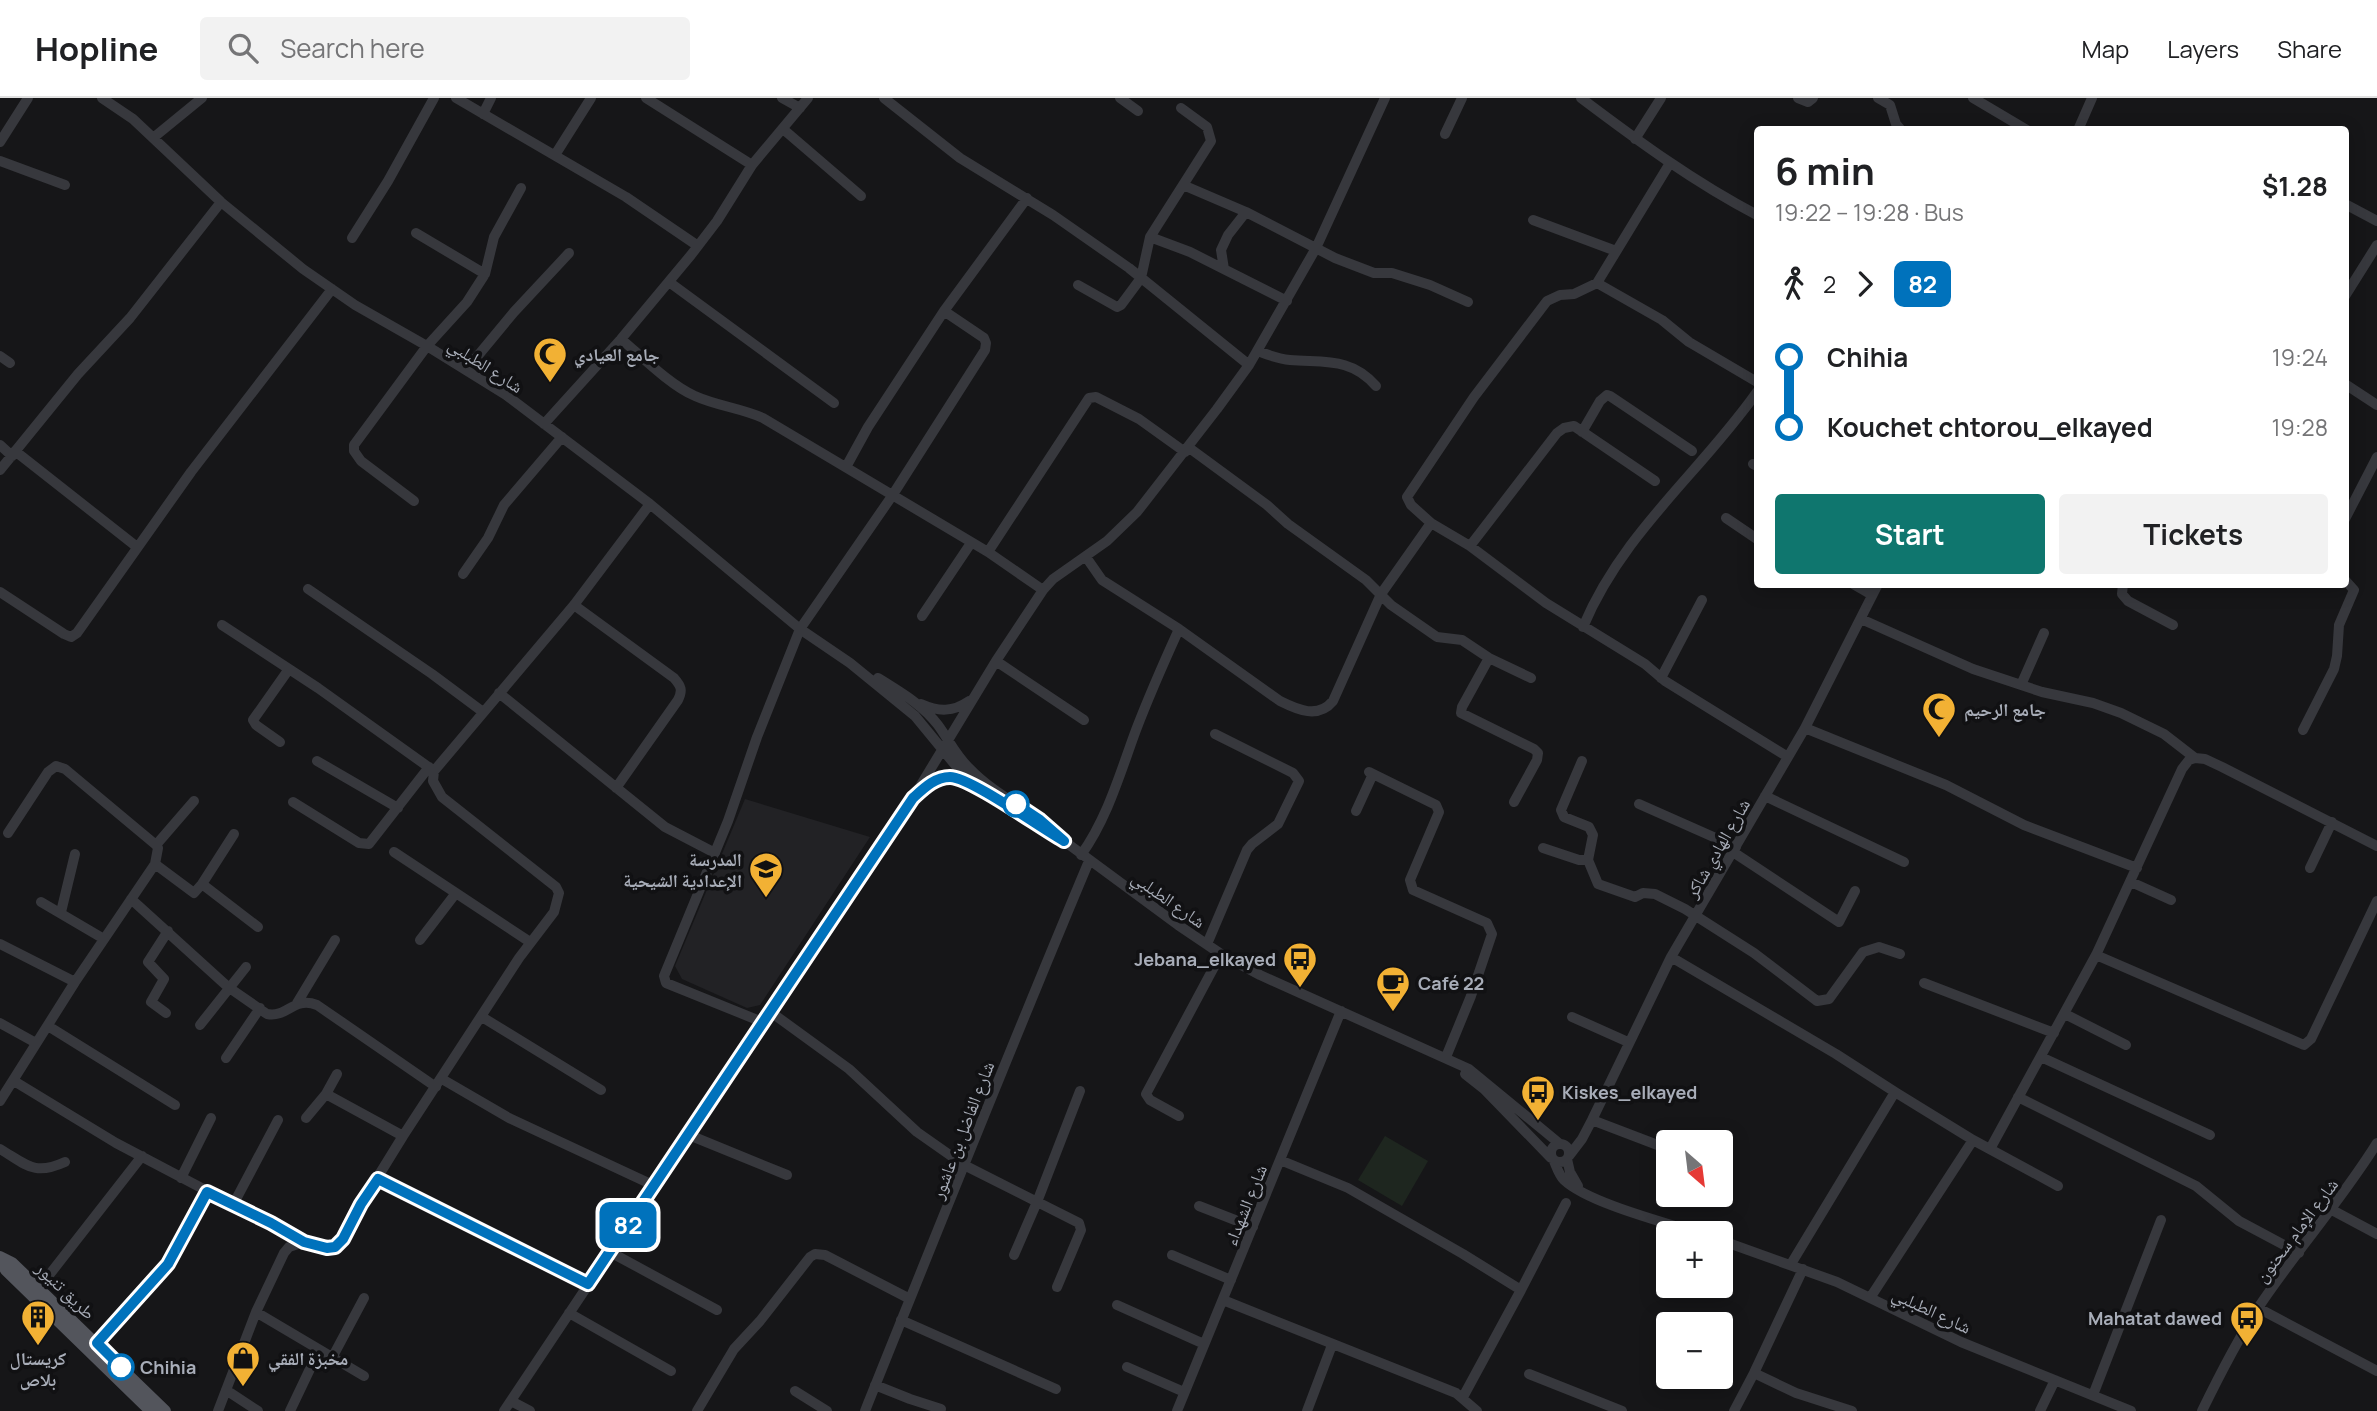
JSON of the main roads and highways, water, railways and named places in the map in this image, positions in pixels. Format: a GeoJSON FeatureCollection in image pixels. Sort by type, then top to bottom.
{"type":"FeatureCollection","features":[{"type":"Feature","properties":{"kind":"main road","name":"طريق تنيور"},"geometry":{"type":"LineString","coordinates":[[4,1265],[39,1288],[72,1326],[97,1343],[150,1411]]}},
{"type":"Feature","properties":{"kind":"main road","name":"طريق تنيور"},"geometry":{"type":"LineString","coordinates":[[4,1265],[123,1376],[165,1411]]}},
{"type":"Feature","properties":{"kind":"place","name":"جامع العيادي"},"geometry":{"type":"Point","coordinates":[550,384]}},
{"type":"Feature","properties":{"kind":"place","name":"جامع الرحيم"},"geometry":{"type":"Point","coordinates":[1939,739]}},
{"type":"Feature","properties":{"kind":"place","name":"المدرسة الإعدادية الشيحية"},"geometry":{"type":"Point","coordinates":[766,899]}},
{"type":"Feature","properties":{"kind":"place","name":"Jebana_elkayed"},"geometry":{"type":"Point","coordinates":[1300,989]}},
{"type":"Feature","properties":{"kind":"place","name":"Café 22"},"geometry":{"type":"Point","coordinates":[1393,1013]}},
{"type":"Feature","properties":{"kind":"place","name":"Kiskes_elkayed"},"geometry":{"type":"Point","coordinates":[1538,1122]}},
{"type":"Feature","properties":{"kind":"place","name":"كريستال بلاص"},"geometry":{"type":"Point","coordinates":[38,1347]}},
{"type":"Feature","properties":{"kind":"place","name":"Mahatat dawed"},"geometry":{"type":"Point","coordinates":[2247,1348]}},
{"type":"Feature","properties":{"kind":"place","name":"Chihia"},"geometry":{"type":"Point","coordinates":[121,1367]}},
{"type":"Feature","properties":{"kind":"place","name":"مخبزة الفقي"},"geometry":{"type":"Point","coordinates":[243,1388]}}]}
